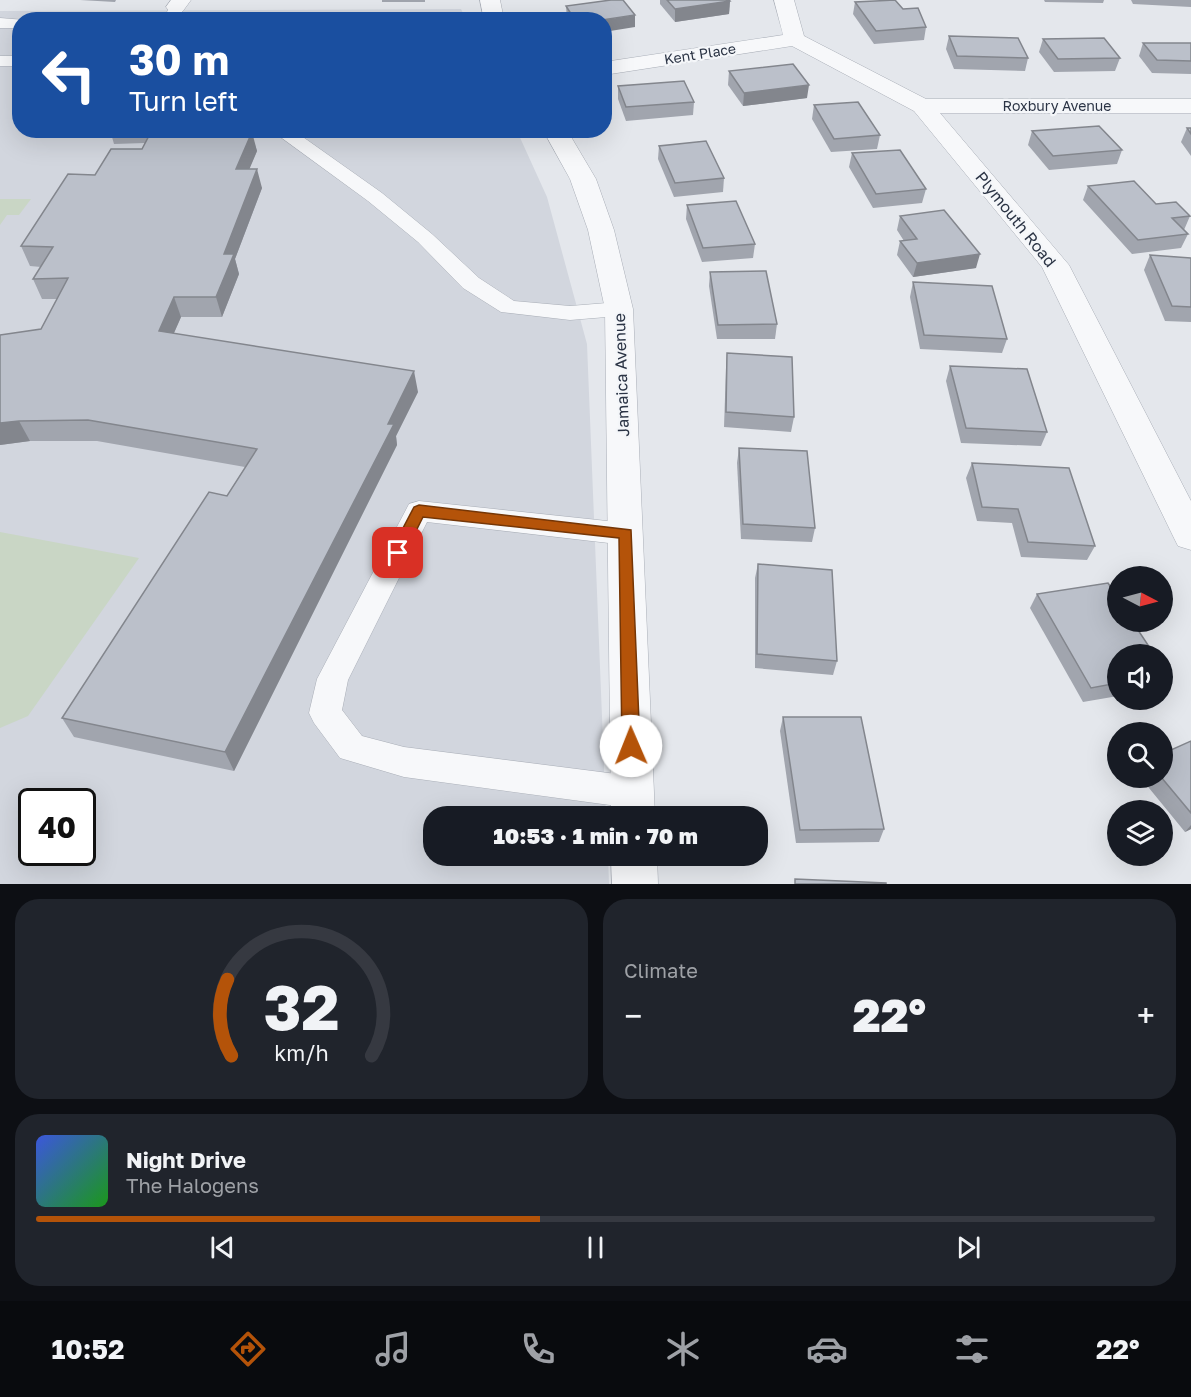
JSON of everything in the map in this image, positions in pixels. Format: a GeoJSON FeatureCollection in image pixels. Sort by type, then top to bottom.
{"type":"FeatureCollection","features":[{"type":"Feature","properties":{"kind":"street"},"geometry":{"type":"LineString","coordinates":[[784,0],[795,39]]}},
{"type":"Feature","properties":{"kind":"street","name":"Kent Place"},"geometry":{"type":"LineString","coordinates":[[612,68],[795,39]]}},
{"type":"Feature","properties":{"kind":"street","name":"Plymouth Road"},"geometry":{"type":"LineString","coordinates":[[795,39],[922,106],[1055,265],[1191,536]]}},
{"type":"Feature","properties":{"kind":"street","name":"Roxbury Avenue"},"geometry":{"type":"LineString","coordinates":[[922,106],[1191,106]]}},
{"type":"Feature","properties":{"kind":"street","name":"Jamaica Avenue"},"geometry":{"type":"LineString","coordinates":[[559,138],[583,180],[594,210],[620,309],[633,804]]}},
{"type":"Feature","properties":{"kind":"street"},"geometry":{"type":"LineString","coordinates":[[634,866],[635,884]]}},
{"type":"Feature","properties":{"kind":"lane"},"geometry":{"type":"LineString","coordinates":[[290,138],[375,197],[424,238],[471,284],[509,307],[570,313],[620,309]]}},
{"type":"Feature","properties":{"kind":"lane"},"geometry":{"type":"LineString","coordinates":[[626,547],[419,511],[333,679],[325,713],[352,748],[404,762],[633,804]]}},
{"type":"Feature","properties":{"kind":"shaded area"},"geometry":{"type":"Polygon","coordinates":[[[461,9],[462,12],[12,12],[12,138],[520,138],[547,197],[587,344],[606,806],[423,806],[423,866],[608,866],[609,884],[0,884],[0,11],[461,9]]]}},
{"type":"Feature","properties":{"kind":"green space"},"geometry":{"type":"Polygon","coordinates":[[[0,199],[31,199],[19,215],[7,215],[0,225],[0,199]]]}},
{"type":"Feature","properties":{"kind":"green space"},"geometry":{"type":"Polygon","coordinates":[[[0,532],[139,558],[28,716],[0,728],[0,532]]]}},
{"type":"Feature","properties":{"kind":"building"},"geometry":{"type":"Polygon","coordinates":[[[623,0],[635,15],[612,18],[612,12],[570,12],[566,6],[623,0]]]}},
{"type":"Feature","properties":{"kind":"building"},"geometry":{"type":"Polygon","coordinates":[[[667,0],[729,0],[730,1],[675,9],[667,0]]]}},
{"type":"Feature","properties":{"kind":"building"},"geometry":{"type":"Polygon","coordinates":[[[895,0],[903,9],[918,8],[926,27],[876,31],[855,2],[895,0]]]}},
{"type":"Feature","properties":{"kind":"building"},"geometry":{"type":"Polygon","coordinates":[[[949,36],[1018,38],[1028,58],[957,56],[949,36]]]}},
{"type":"Feature","properties":{"kind":"building"},"geometry":{"type":"Polygon","coordinates":[[[1104,38],[1120,58],[1058,59],[1043,39],[1104,38]]]}},
{"type":"Feature","properties":{"kind":"building"},"geometry":{"type":"Polygon","coordinates":[[[1143,43],[1191,43],[1191,61],[1157,60],[1143,43]]]}},
{"type":"Feature","properties":{"kind":"building"},"geometry":{"type":"Polygon","coordinates":[[[793,64],[809,85],[744,93],[729,71],[793,64]]]}},
{"type":"Feature","properties":{"kind":"building"},"geometry":{"type":"Polygon","coordinates":[[[684,81],[694,102],[626,107],[618,86],[684,81]]]}},
{"type":"Feature","properties":{"kind":"building"},"geometry":{"type":"Polygon","coordinates":[[[858,102],[880,135],[834,139],[814,105],[858,102]]]}},
{"type":"Feature","properties":{"kind":"building"},"geometry":{"type":"Polygon","coordinates":[[[1099,126],[1122,150],[1053,156],[1032,131],[1099,126]]]}},
{"type":"Feature","properties":{"kind":"building"},"geometry":{"type":"Polygon","coordinates":[[[148,138],[249,138],[236,169],[257,169],[224,254],[234,254],[216,297],[174,297],[159,331],[414,371],[388,424],[394,424],[225,752],[62,718],[209,492],[227,496],[257,449],[88,420],[0,423],[0,335],[41,329],[68,278],[33,279],[53,247],[21,246],[68,174],[95,175],[111,149],[142,149],[148,138]]]}},
{"type":"Feature","properties":{"kind":"building"},"geometry":{"type":"Polygon","coordinates":[[[706,141],[724,178],[675,183],[659,146],[706,141]]]}},
{"type":"Feature","properties":{"kind":"building"},"geometry":{"type":"Polygon","coordinates":[[[900,150],[926,189],[876,194],[852,153],[900,150]]]}},
{"type":"Feature","properties":{"kind":"building"},"geometry":{"type":"Polygon","coordinates":[[[1134,181],[1156,204],[1176,202],[1190,216],[1172,218],[1188,234],[1138,240],[1088,186],[1134,181]]]}},
{"type":"Feature","properties":{"kind":"building"},"geometry":{"type":"Polygon","coordinates":[[[736,201],[755,244],[703,248],[687,205],[736,201]]]}},
{"type":"Feature","properties":{"kind":"building"},"geometry":{"type":"Polygon","coordinates":[[[944,210],[980,254],[917,263],[900,241],[917,239],[900,216],[944,210]]]}},
{"type":"Feature","properties":{"kind":"building"},"geometry":{"type":"Polygon","coordinates":[[[1150,255],[1191,258],[1191,307],[1172,306],[1150,255]]]}},
{"type":"Feature","properties":{"kind":"building"},"geometry":{"type":"Polygon","coordinates":[[[766,271],[777,324],[718,325],[710,272],[766,271]]]}},
{"type":"Feature","properties":{"kind":"building"},"geometry":{"type":"Polygon","coordinates":[[[913,282],[992,286],[1007,339],[924,335],[913,282]]]}},
{"type":"Feature","properties":{"kind":"building"},"geometry":{"type":"Polygon","coordinates":[[[727,353],[792,357],[794,417],[726,412],[727,353]]]}},
{"type":"Feature","properties":{"kind":"building"},"geometry":{"type":"Polygon","coordinates":[[[950,366],[1027,369],[1047,432],[966,428],[950,366]]]}},
{"type":"Feature","properties":{"kind":"building"},"geometry":{"type":"Polygon","coordinates":[[[739,448],[807,451],[815,528],[743,524],[739,448]]]}},
{"type":"Feature","properties":{"kind":"building"},"geometry":{"type":"Polygon","coordinates":[[[972,463],[1069,468],[1095,546],[1028,542],[1018,509],[982,507],[972,463]]]}},
{"type":"Feature","properties":{"kind":"building"},"geometry":{"type":"Polygon","coordinates":[[[758,564],[832,570],[837,661],[757,654],[758,564]]]}},
{"type":"Feature","properties":{"kind":"building"},"geometry":{"type":"Polygon","coordinates":[[[1107,583],[1107,632],[1139,632],[1147,644],[1107,644],[1107,685],[1091,688],[1037,594],[1107,583]]]}},
{"type":"Feature","properties":{"kind":"building"},"geometry":{"type":"Polygon","coordinates":[[[783,717],[861,717],[884,829],[800,830],[783,717]]]}},
{"type":"Feature","properties":{"kind":"building"},"geometry":{"type":"Polygon","coordinates":[[[1191,741],[1191,813],[1170,788],[1173,788],[1173,749],[1191,741]]]}},
{"type":"Feature","properties":{"kind":"building"},"geometry":{"type":"Polygon","coordinates":[[[795,879],[886,883],[886,884],[795,884],[795,879]]]}},
{"type":"Feature","properties":{"kind":"route"},"geometry":{"type":"LineString","coordinates":[[398,553],[419,511],[626,534],[631,746]]}}]}
